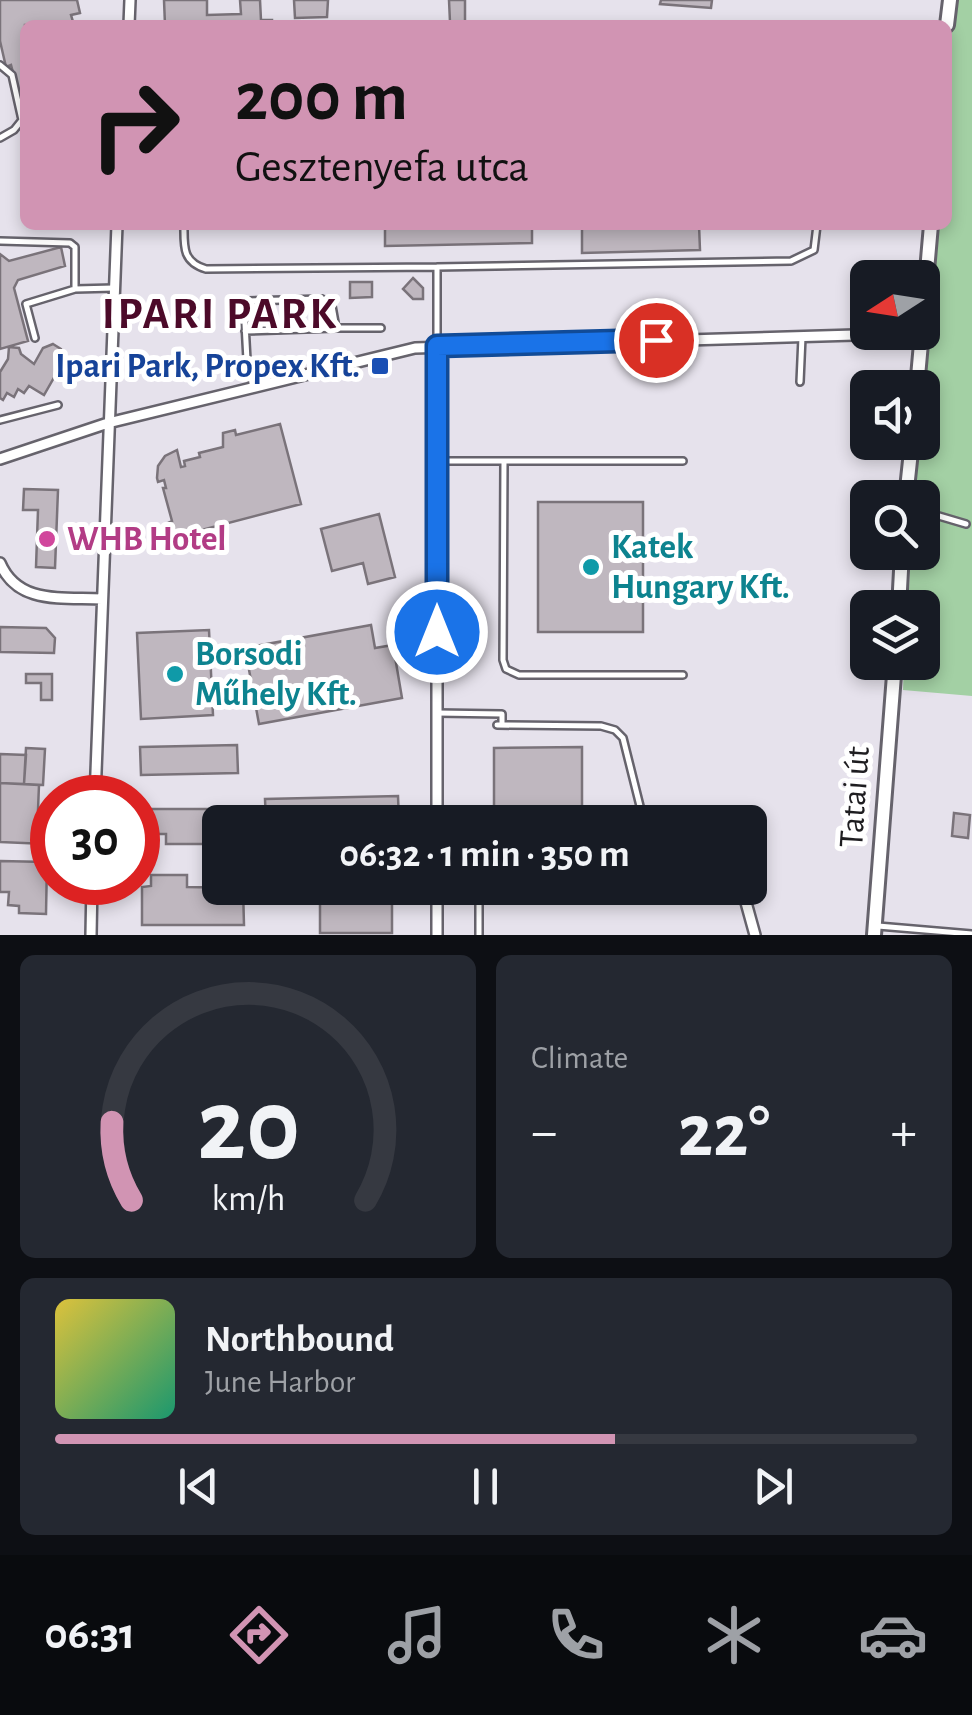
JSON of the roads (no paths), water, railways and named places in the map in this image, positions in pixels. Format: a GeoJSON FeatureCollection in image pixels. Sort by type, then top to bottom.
{"type":"FeatureCollection","features":[{"type":"Feature","properties":{"kind":"street"},"geometry":{"type":"LineString","coordinates":[[96,775],[117,230]]}},
{"type":"Feature","properties":{"kind":"street"},"geometry":{"type":"LineString","coordinates":[[927,260],[930,230]]}},
{"type":"Feature","properties":{"kind":"street"},"geometry":{"type":"LineString","coordinates":[[0,459],[108,423],[437,346],[850,335]]}},
{"type":"Feature","properties":{"kind":"street"},"geometry":{"type":"LineString","coordinates":[[437,346],[437,805]]}},
{"type":"Feature","properties":{"kind":"street"},"geometry":{"type":"LineString","coordinates":[[0,562],[13,584],[32,595],[102,599]]}},
{"type":"Feature","properties":{"kind":"street","name":"Tatai út"},"geometry":{"type":"LineString","coordinates":[[875,930],[894,680]]}},
{"type":"Feature","properties":{"kind":"street"},"geometry":{"type":"LineString","coordinates":[[90,935],[91,905]]}},
{"type":"Feature","properties":{"kind":"street"},"geometry":{"type":"LineString","coordinates":[[437,905],[437,935]]}},
{"type":"Feature","properties":{"kind":"street"},"geometry":{"type":"LineString","coordinates":[[747,905],[756,935]]}},
{"type":"Feature","properties":{"kind":"lane"},"geometry":{"type":"LineString","coordinates":[[0,65],[12,75],[20,111]]}},
{"type":"Feature","properties":{"kind":"lane"},"geometry":{"type":"LineString","coordinates":[[0,138],[20,122]]}},
{"type":"Feature","properties":{"kind":"lane"},"geometry":{"type":"LineString","coordinates":[[184,230],[186,255],[196,266],[206,269],[791,261],[814,250],[817,230]]}},
{"type":"Feature","properties":{"kind":"lane"},"geometry":{"type":"LineString","coordinates":[[0,241],[70,243],[75,247],[75,289]]}},
{"type":"Feature","properties":{"kind":"lane"},"geometry":{"type":"LineString","coordinates":[[437,266],[437,346]]}},
{"type":"Feature","properties":{"kind":"lane"},"geometry":{"type":"LineString","coordinates":[[35,338],[26,304],[75,289],[114,288]]}},
{"type":"Feature","properties":{"kind":"lane"},"geometry":{"type":"LineString","coordinates":[[253,387],[246,360],[243,309],[248,301],[326,300],[332,306],[336,328]]}},
{"type":"Feature","properties":{"kind":"lane"},"geometry":{"type":"LineString","coordinates":[[245,330],[381,328]]}},
{"type":"Feature","properties":{"kind":"lane"},"geometry":{"type":"LineString","coordinates":[[800,382],[802,337]]}},
{"type":"Feature","properties":{"kind":"lane"},"geometry":{"type":"LineString","coordinates":[[0,420],[58,405]]}},
{"type":"Feature","properties":{"kind":"lane"},"geometry":{"type":"LineString","coordinates":[[437,460],[683,461]]}},
{"type":"Feature","properties":{"kind":"lane"},"geometry":{"type":"LineString","coordinates":[[504,461],[502,660],[506,669],[519,675],[683,675]]}},
{"type":"Feature","properties":{"kind":"lane"},"geometry":{"type":"LineString","coordinates":[[940,517],[966,524]]}},
{"type":"Feature","properties":{"kind":"lane"},"geometry":{"type":"LineString","coordinates":[[437,713],[502,714],[500,725],[601,726],[614,730],[622,738],[640,805]]}},
{"type":"Feature","properties":{"kind":"lane"},"geometry":{"type":"LineString","coordinates":[[479,905],[479,935]]}},
{"type":"Feature","properties":{"kind":"lane"},"geometry":{"type":"LineString","coordinates":[[875,930],[972,934]]}},
{"type":"Feature","properties":{"kind":"place","name":"Ipari Park, Propex Kft."},"geometry":{"type":"Point","coordinates":[380,366]}},
{"type":"Feature","properties":{"kind":"place","name":"WHB Hotel"},"geometry":{"type":"Point","coordinates":[47,539]}},
{"type":"Feature","properties":{"kind":"place","name":"Katek Hungary Kft."},"geometry":{"type":"Point","coordinates":[591,567]}},
{"type":"Feature","properties":{"kind":"place","name":"Borsodi Műhely Kft."},"geometry":{"type":"Point","coordinates":[175,674]}},
{"type":"Feature","properties":{"kind":"district","name":"IPARI PARK"},"geometry":{"type":"Point","coordinates":[220,314]}}]}
